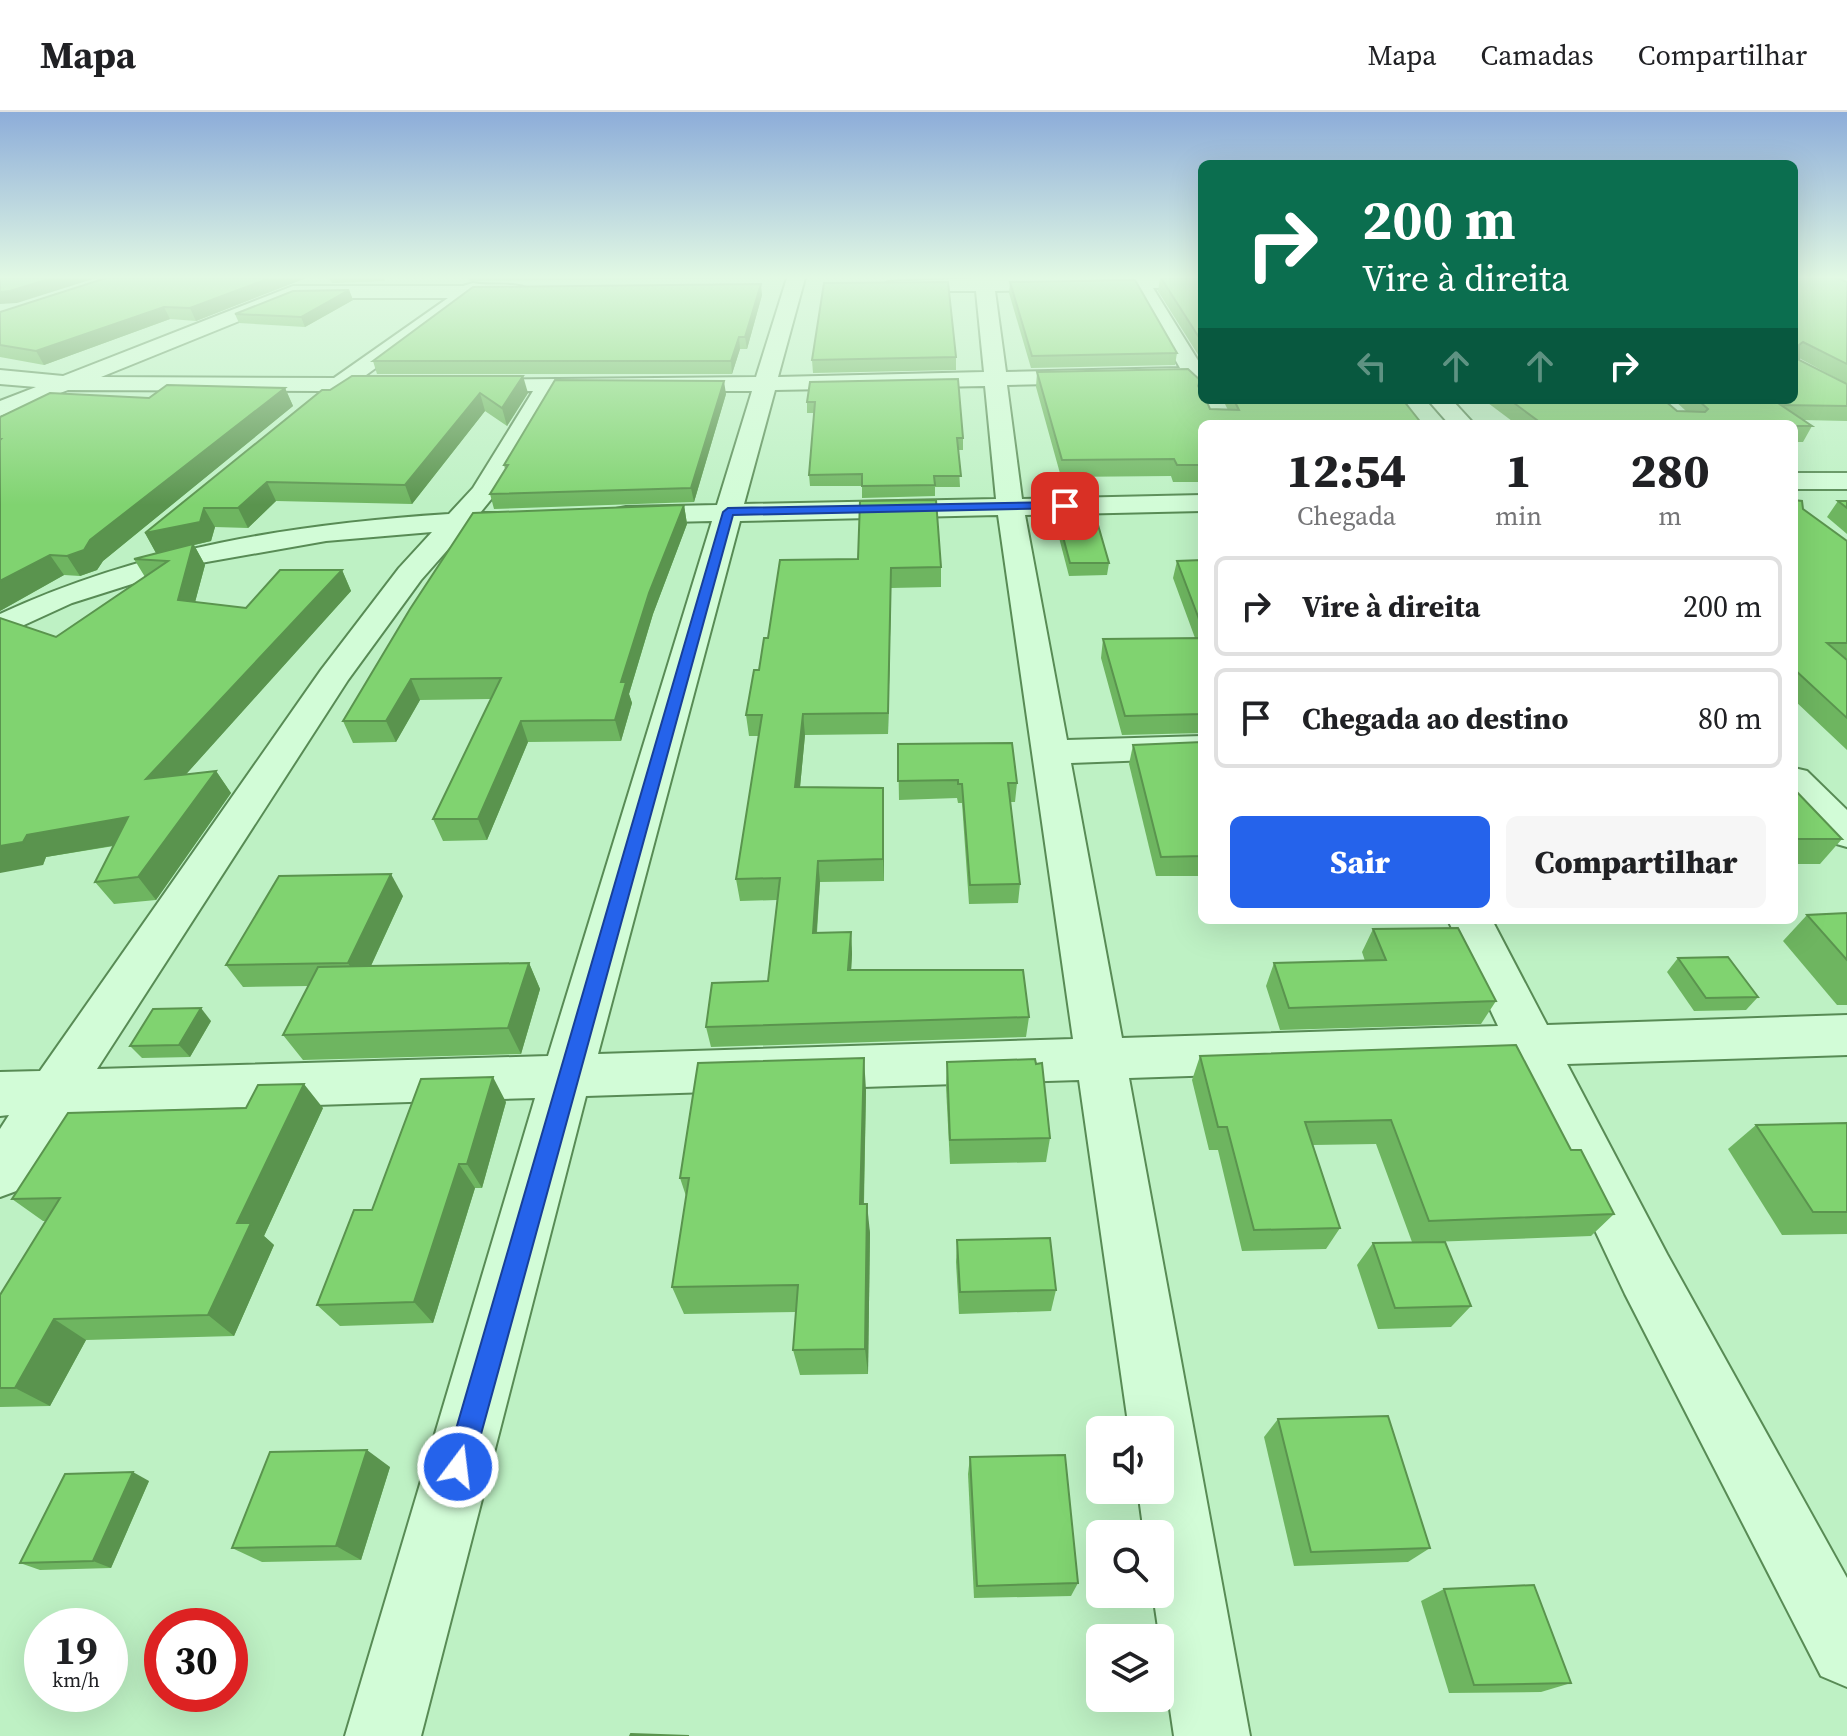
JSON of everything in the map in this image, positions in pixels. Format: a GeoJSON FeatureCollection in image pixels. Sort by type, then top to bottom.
{"type":"FeatureCollection","features":[{"type":"Feature","properties":{"kind":"street"},"geometry":{"type":"LineString","coordinates":[[0,409],[138,354]]}},
{"type":"Feature","properties":{"kind":"street"},"geometry":{"type":"LineString","coordinates":[[315,404],[381,354]]}},
{"type":"Feature","properties":{"kind":"street"},"geometry":{"type":"LineString","coordinates":[[383,1736],[566,1078],[774,354]]}},
{"type":"Feature","properties":{"kind":"street"},"geometry":{"type":"LineString","coordinates":[[993,354],[1010,507],[1103,1058],[1212,1736]]}},
{"type":"Feature","properties":{"kind":"street"},"geometry":{"type":"LineString","coordinates":[[1185,354],[1198,375]]}},
{"type":"Feature","properties":{"kind":"street"},"geometry":{"type":"LineString","coordinates":[[0,377],[65,383],[547,386],[1198,378]]}},
{"type":"Feature","properties":{"kind":"street"},"geometry":{"type":"LineString","coordinates":[[0,1173],[333,677],[410,574],[484,492],[547,386]]}},
{"type":"Feature","properties":{"kind":"street"},"geometry":{"type":"LineString","coordinates":[[1443,404],[1458,420]]}},
{"type":"Feature","properties":{"kind":"street"},"geometry":{"type":"LineString","coordinates":[[1798,481],[1847,481]]}},
{"type":"Feature","properties":{"kind":"street"},"geometry":{"type":"LineString","coordinates":[[601,516],[1198,503]]}},
{"type":"Feature","properties":{"kind":"street"},"geometry":{"type":"LineString","coordinates":[[0,626],[101,580],[201,551],[457,521],[553,518]]}},
{"type":"Feature","properties":{"kind":"street"},"geometry":{"type":"LineString","coordinates":[[101,580],[148,541]]}},
{"type":"Feature","properties":{"kind":"street"},"geometry":{"type":"LineString","coordinates":[[1052,752],[1198,747]]}},
{"type":"Feature","properties":{"kind":"street"},"geometry":{"type":"LineString","coordinates":[[1798,784],[1847,833]]}},
{"type":"Feature","properties":{"kind":"street"},"geometry":{"type":"LineString","coordinates":[[1472,924],[1646,1274],[1847,1650]]}},
{"type":"Feature","properties":{"kind":"street"},"geometry":{"type":"LineString","coordinates":[[0,1094],[566,1078],[1531,1042],[1847,1035]]}},
{"type":"Feature","properties":{"kind":"building"},"geometry":{"type":"Polygon","coordinates":[[[383,354],[733,354],[731,361],[373,361],[383,354]]]}},
{"type":"Feature","properties":{"kind":"building"},"geometry":{"type":"Polygon","coordinates":[[[813,354],[956,354],[956,357],[812,360],[813,354]]]}},
{"type":"Feature","properties":{"kind":"building"},"geometry":{"type":"Polygon","coordinates":[[[1031,354],[1139,354],[1032,356],[1031,354]]]}},
{"type":"Feature","properties":{"kind":"building"},"geometry":{"type":"Polygon","coordinates":[[[1798,354],[1799,360],[1847,384],[1847,406],[1781,405],[1812,426],[1798,426],[1798,420],[1537,420],[1515,404],[1669,404],[1677,411],[1705,412],[1708,409],[1702,404],[1798,404],[1798,354]]]}},
{"type":"Feature","properties":{"kind":"building"},"geometry":{"type":"Polygon","coordinates":[[[1827,354],[1847,354],[1847,364],[1827,354]]]}},
{"type":"Feature","properties":{"kind":"building"},"geometry":{"type":"Polygon","coordinates":[[[1188,369],[1198,378],[1198,404],[1208,404],[1210,409],[1239,410],[1236,404],[1406,404],[1419,420],[1198,420],[1198,465],[1177,465],[1174,459],[1062,460],[1037,372],[1188,369]]]}},
{"type":"Feature","properties":{"kind":"building"},"geometry":{"type":"Polygon","coordinates":[[[352,376],[523,376],[502,408],[480,393],[405,485],[267,482],[238,508],[204,508],[200,522],[145,533],[322,390],[330,390],[352,376]]]}},
{"type":"Feature","properties":{"kind":"building"},"geometry":{"type":"Polygon","coordinates":[[[958,379],[963,438],[957,438],[961,476],[934,476],[935,485],[862,486],[862,474],[809,475],[815,402],[807,402],[810,382],[958,379]]]}},
{"type":"Feature","properties":{"kind":"building"},"geometry":{"type":"Polygon","coordinates":[[[555,380],[724,381],[691,488],[490,494],[555,380]]]}},
{"type":"Feature","properties":{"kind":"building"},"geometry":{"type":"Polygon","coordinates":[[[167,385],[285,388],[90,540],[84,550],[67,556],[50,555],[0,581],[0,417],[50,393],[149,398],[167,385]]]}},
{"type":"Feature","properties":{"kind":"building"},"geometry":{"type":"Polygon","coordinates":[[[936,500],[941,567],[891,568],[888,713],[803,714],[795,787],[883,788],[883,859],[818,861],[813,933],[851,932],[848,970],[1023,970],[1029,1017],[706,1027],[712,983],[768,981],[780,878],[736,879],[762,715],[746,715],[754,670],[759,670],[764,638],[768,638],[780,560],[858,559],[860,501],[936,500]]]}},
{"type":"Feature","properties":{"kind":"building"},"geometry":{"type":"Polygon","coordinates":[[[1798,500],[1802,501],[1803,509],[1847,541],[1847,643],[1827,643],[1847,660],[1847,718],[1798,673],[1798,500]]]}},
{"type":"Feature","properties":{"kind":"building"},"geometry":{"type":"Polygon","coordinates":[[[684,505],[649,593],[621,682],[626,682],[615,720],[521,721],[478,819],[433,819],[501,678],[411,679],[386,721],[343,721],[410,609],[473,513],[684,505]]]}},
{"type":"Feature","properties":{"kind":"building"},"geometry":{"type":"Polygon","coordinates":[[[1058,518],[1096,518],[1109,563],[1070,563],[1058,518]]]}},
{"type":"Feature","properties":{"kind":"building"},"geometry":{"type":"Polygon","coordinates":[[[193,544],[178,600],[246,608],[280,570],[342,570],[146,779],[216,771],[138,877],[95,882],[128,817],[27,835],[23,842],[0,846],[0,618],[56,637],[168,561],[134,559],[193,544]]]}},
{"type":"Feature","properties":{"kind":"building"},"geometry":{"type":"Polygon","coordinates":[[[1198,560],[1198,616],[1177,561],[1198,560]]]}},
{"type":"Feature","properties":{"kind":"building"},"geometry":{"type":"Polygon","coordinates":[[[1198,638],[1198,714],[1125,716],[1103,639],[1198,638]]]}},
{"type":"Feature","properties":{"kind":"building"},"geometry":{"type":"Polygon","coordinates":[[[1198,742],[1198,856],[1161,857],[1133,745],[1198,742]]]}},
{"type":"Feature","properties":{"kind":"building"},"geometry":{"type":"Polygon","coordinates":[[[1012,743],[1017,783],[1008,783],[1020,884],[970,885],[962,784],[958,784],[958,780],[898,781],[898,744],[1012,743]]]}},
{"type":"Feature","properties":{"kind":"building"},"geometry":{"type":"Polygon","coordinates":[[[1798,793],[1842,839],[1798,839],[1798,793]]]}},
{"type":"Feature","properties":{"kind":"building"},"geometry":{"type":"Polygon","coordinates":[[[391,874],[348,963],[226,965],[279,876],[391,874]]]}},
{"type":"Feature","properties":{"kind":"building"},"geometry":{"type":"Polygon","coordinates":[[[1847,913],[1847,960],[1807,915],[1847,913]]]}},
{"type":"Feature","properties":{"kind":"building"},"geometry":{"type":"Polygon","coordinates":[[[1458,928],[1496,1001],[1289,1008],[1274,963],[1386,960],[1373,929],[1458,928]]]}},
{"type":"Feature","properties":{"kind":"building"},"geometry":{"type":"Polygon","coordinates":[[[1728,957],[1758,997],[1706,998],[1678,958],[1728,957]]]}},
{"type":"Feature","properties":{"kind":"building"},"geometry":{"type":"Polygon","coordinates":[[[529,963],[508,1028],[283,1035],[318,967],[529,963]]]}},
{"type":"Feature","properties":{"kind":"building"},"geometry":{"type":"Polygon","coordinates":[[[201,1008],[179,1045],[130,1046],[153,1009],[201,1008]]]}},
{"type":"Feature","properties":{"kind":"building"},"geometry":{"type":"Polygon","coordinates":[[[1516,1045],[1571,1150],[1581,1150],[1614,1214],[1429,1221],[1391,1120],[1305,1122],[1340,1228],[1254,1230],[1227,1127],[1218,1127],[1200,1056],[1516,1045]]]}},
{"type":"Feature","properties":{"kind":"building"},"geometry":{"type":"Polygon","coordinates":[[[864,1058],[860,1204],[867,1204],[865,1349],[793,1350],[798,1285],[672,1287],[689,1178],[680,1178],[698,1063],[864,1058]]]}},
{"type":"Feature","properties":{"kind":"building"},"geometry":{"type":"Polygon","coordinates":[[[1035,1059],[1036,1064],[1042,1063],[1050,1138],[950,1140],[947,1062],[1035,1059]]]}},
{"type":"Feature","properties":{"kind":"building"},"geometry":{"type":"Polygon","coordinates":[[[493,1077],[467,1164],[459,1164],[414,1302],[317,1305],[354,1210],[372,1210],[421,1079],[493,1077]]]}},
{"type":"Feature","properties":{"kind":"building"},"geometry":{"type":"Polygon","coordinates":[[[304,1084],[237,1223],[251,1223],[208,1315],[54,1319],[15,1388],[0,1388],[0,1295],[60,1198],[12,1199],[68,1113],[246,1108],[258,1085],[304,1084]]]}},
{"type":"Feature","properties":{"kind":"building"},"geometry":{"type":"Polygon","coordinates":[[[1847,1123],[1847,1212],[1813,1212],[1756,1125],[1847,1123]]]}},
{"type":"Feature","properties":{"kind":"building"},"geometry":{"type":"Polygon","coordinates":[[[1050,1238],[1056,1290],[960,1292],[957,1240],[1050,1238]]]}},
{"type":"Feature","properties":{"kind":"building"},"geometry":{"type":"Polygon","coordinates":[[[1445,1242],[1471,1306],[1395,1308],[1373,1243],[1445,1242]]]}},
{"type":"Feature","properties":{"kind":"building"},"geometry":{"type":"Polygon","coordinates":[[[1388,1416],[1430,1548],[1311,1552],[1278,1419],[1388,1416]]]}},
{"type":"Feature","properties":{"kind":"building"},"geometry":{"type":"Polygon","coordinates":[[[367,1450],[336,1546],[232,1548],[270,1452],[367,1450]]]}},
{"type":"Feature","properties":{"kind":"building"},"geometry":{"type":"Polygon","coordinates":[[[1065,1455],[1078,1583],[977,1586],[970,1457],[1065,1455]]]}},
{"type":"Feature","properties":{"kind":"building"},"geometry":{"type":"Polygon","coordinates":[[[133,1472],[93,1561],[20,1563],[65,1474],[133,1472]]]}},
{"type":"Feature","properties":{"kind":"building"},"geometry":{"type":"Polygon","coordinates":[[[1534,1585],[1571,1683],[1474,1685],[1444,1589],[1534,1585]]]}},
{"type":"Feature","properties":{"kind":"building"},"geometry":{"type":"Polygon","coordinates":[[[631,1734],[689,1736],[630,1736],[631,1734]]]}},
{"type":"Feature","properties":{"kind":"route"},"geometry":{"type":"LineString","coordinates":[[458,1467],[728,512],[1065,506]]}}]}
